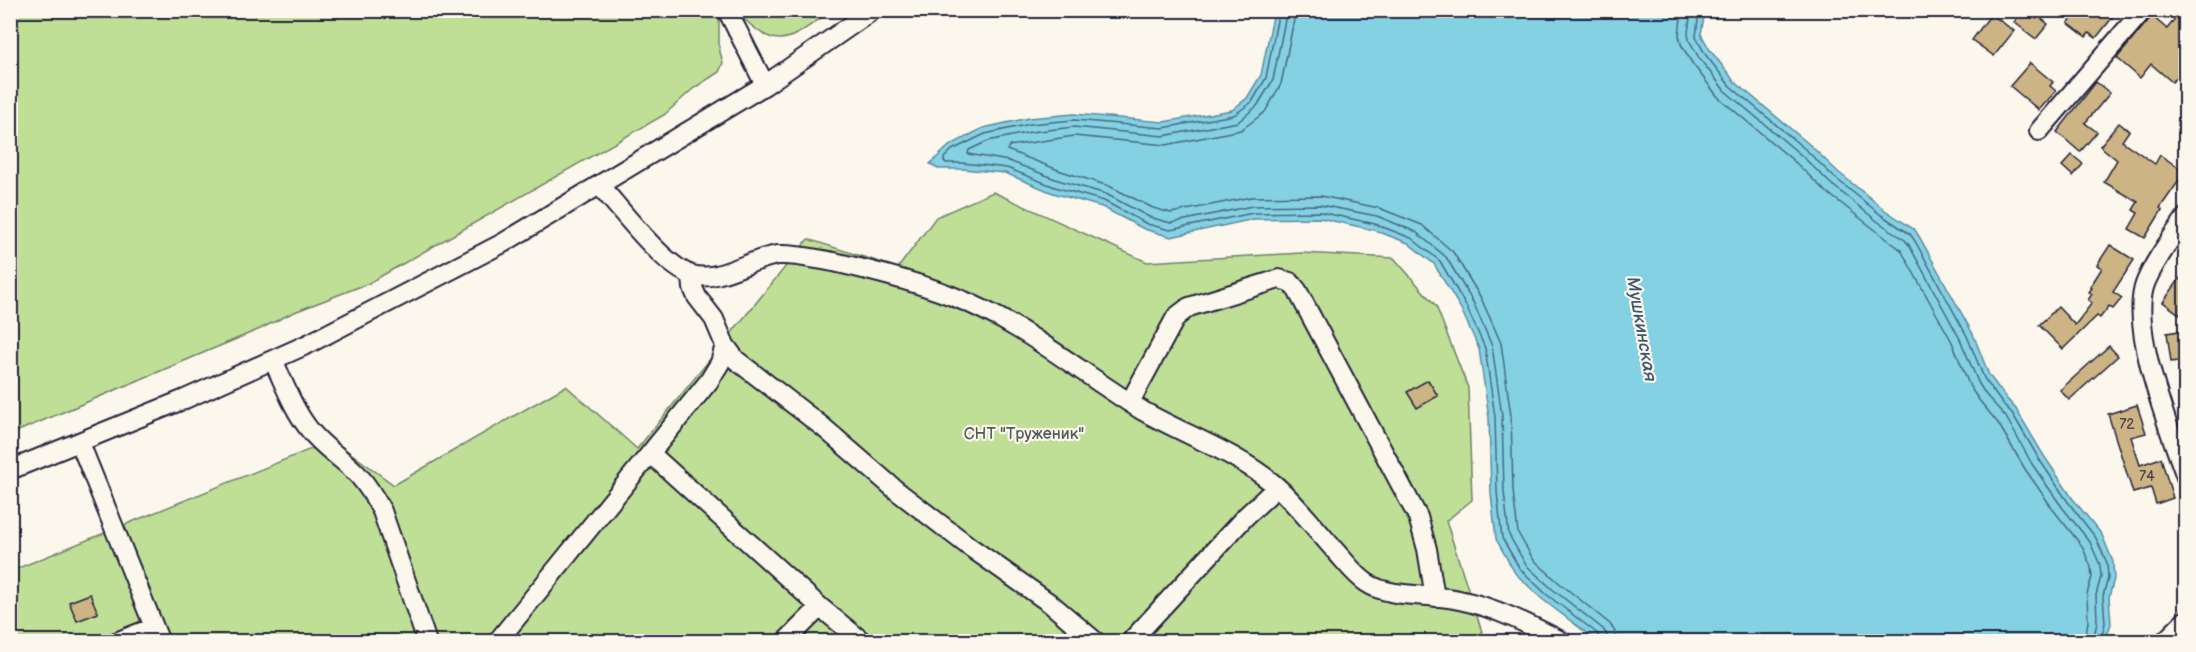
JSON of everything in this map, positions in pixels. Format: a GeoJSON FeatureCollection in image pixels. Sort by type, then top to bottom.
{"type":"FeatureCollection","features":[{"type":"Feature","properties":{"kind":"street"},"geometry":{"type":"LineString","coordinates":[[727,10],[765,85]]}},
{"type":"Feature","properties":{"kind":"street"},"geometry":{"type":"LineString","coordinates":[[10,470],[80,443],[273,360],[502,243],[765,85],[873,10]]}},
{"type":"Feature","properties":{"kind":"street"},"geometry":{"type":"LineString","coordinates":[[2039,132],[2143,10]]}},
{"type":"Feature","properties":{"kind":"street"},"geometry":{"type":"LineString","coordinates":[[600,186],[655,247],[678,267],[692,275],[709,276],[777,255],[800,256],[878,273],[949,294],[990,311],[1058,352],[1130,402],[1177,429],[1237,458],[1277,486],[1352,570],[1367,583],[1384,591],[1459,600],[1521,621],[1563,642]]}},
{"type":"Feature","properties":{"kind":"street"},"geometry":{"type":"LineString","coordinates":[[2186,217],[2145,285],[2142,315],[2148,360],[2186,477]]}},
{"type":"Feature","properties":{"kind":"street"},"geometry":{"type":"LineString","coordinates":[[692,275],[693,288],[697,297],[714,319],[725,345],[736,360],[823,427],[897,491],[970,547],[1051,604],[1096,642]]}},
{"type":"Feature","properties":{"kind":"street"},"geometry":{"type":"LineString","coordinates":[[1130,402],[1176,317],[1189,307],[1279,279],[1290,282],[1297,290],[1418,517],[1428,549],[1435,597]]}},
{"type":"Feature","properties":{"kind":"street"},"geometry":{"type":"LineString","coordinates":[[497,642],[709,381],[720,363],[725,345]]}},
{"type":"Feature","properties":{"kind":"street"},"geometry":{"type":"LineString","coordinates":[[273,360],[309,429],[329,451],[358,475],[372,492],[382,511],[427,642]]}},
{"type":"Feature","properties":{"kind":"street"},"geometry":{"type":"LineString","coordinates":[[80,443],[157,634],[116,642]]}},
{"type":"Feature","properties":{"kind":"street"},"geometry":{"type":"LineString","coordinates":[[651,454],[819,607],[864,642]]}},
{"type":"Feature","properties":{"kind":"street"},"geometry":{"type":"LineString","coordinates":[[1130,642],[1245,517],[1277,486]]}},
{"type":"Feature","properties":{"kind":"street"},"geometry":{"type":"LineString","coordinates":[[785,642],[819,607]]}},
{"type":"Feature","properties":{"kind":"street"},"geometry":{"type":"LineString","coordinates":[[2164,642],[2186,620]]}},
{"type":"Feature","properties":{"kind":"green space"},"geometry":{"type":"Polygon","coordinates":[[[11,11],[721,11],[719,14],[719,48],[723,63],[719,72],[694,88],[664,115],[369,283],[292,313],[260,329],[11,434],[10,146],[20,132],[11,116],[11,11]]]}},
{"type":"Feature","properties":{"kind":"green space"},"geometry":{"type":"Polygon","coordinates":[[[736,11],[831,11],[804,30],[783,39],[763,34],[736,11]]]}},
{"type":"Feature","properties":{"kind":"green space","name":"СНТ \"Труженик\""},"geometry":{"type":"Polygon","coordinates":[[[993,192],[1147,262],[1302,253],[1394,258],[1436,306],[1468,388],[1472,500],[1446,521],[1485,641],[11,642],[11,571],[333,440],[394,485],[566,386],[637,449],[808,239],[898,268],[936,217],[993,192]]]}},
{"type":"Feature","properties":{"kind":"water","name":"Мушкинская"},"geometry":{"type":"Polygon","coordinates":[[[1274,11],[1705,11],[1701,34],[1710,50],[1735,82],[1810,145],[1838,172],[1885,210],[1915,230],[1973,334],[1989,375],[2016,409],[2073,499],[2102,535],[2113,562],[2114,579],[2109,597],[2111,624],[2105,641],[1597,641],[1542,599],[1515,573],[1496,539],[1491,493],[1489,418],[1479,349],[1461,309],[1434,264],[1408,243],[1374,230],[1320,218],[1254,219],[1171,237],[1144,229],[1102,207],[1053,193],[1005,173],[938,169],[930,164],[949,146],[983,128],[1029,118],[1074,114],[1163,122],[1232,110],[1247,98],[1261,75],[1274,11]]]}},
{"type":"Feature","properties":{"kind":"building"},"geometry":{"type":"Polygon","coordinates":[[[2023,10],[2031,10],[2048,24],[2036,39],[2014,22],[2023,10]]]}},
{"type":"Feature","properties":{"kind":"building"},"geometry":{"type":"Polygon","coordinates":[[[2079,10],[2102,10],[2112,18],[2096,38],[2089,33],[2086,37],[2068,23],[2079,10]]]}},
{"type":"Feature","properties":{"kind":"building"},"geometry":{"type":"Polygon","coordinates":[[[2182,10],[2186,10],[2186,33],[2180,40],[2186,44],[2186,83],[2178,76],[2172,82],[2151,64],[2140,78],[2117,58],[2152,16],[2167,29],[2182,10]]]}},
{"type":"Feature","properties":{"kind":"building"},"geometry":{"type":"Polygon","coordinates":[[[1991,14],[2014,31],[1994,56],[1972,40],[1991,14]]]}},
{"type":"Feature","properties":{"kind":"building"},"geometry":{"type":"Polygon","coordinates":[[[2030,63],[2053,82],[2050,86],[2056,91],[2039,110],[2010,86],[2030,63]]]}},
{"type":"Feature","properties":{"kind":"building"},"geometry":{"type":"Polygon","coordinates":[[[2096,82],[2110,93],[2085,123],[2097,132],[2080,152],[2057,132],[2096,82]]]}},
{"type":"Feature","properties":{"kind":"building"},"geometry":{"type":"Polygon","coordinates":[[[2119,123],[2129,131],[2122,141],[2155,164],[2160,155],[2185,172],[2160,208],[2162,210],[2145,238],[2129,229],[2138,213],[2133,210],[2138,202],[2104,182],[2117,160],[2100,146],[2119,123]]]}},
{"type":"Feature","properties":{"kind":"building"},"geometry":{"type":"Polygon","coordinates":[[[2072,155],[2083,164],[2073,176],[2062,166],[2072,155]]]}},
{"type":"Feature","properties":{"kind":"building"},"geometry":{"type":"Polygon","coordinates":[[[2110,245],[2134,260],[2113,292],[2122,298],[2113,309],[2109,306],[2100,318],[2097,316],[2063,349],[2039,325],[2058,307],[2075,325],[2092,303],[2088,300],[2092,294],[2089,292],[2092,288],[2090,287],[2102,268],[2097,265],[2110,245]]]}},
{"type":"Feature","properties":{"kind":"building"},"geometry":{"type":"Polygon","coordinates":[[[2186,270],[2186,319],[2163,302],[2186,270]]]}},
{"type":"Feature","properties":{"kind":"building"},"geometry":{"type":"Polygon","coordinates":[[[2186,330],[2186,360],[2171,362],[2167,333],[2186,330]]]}},
{"type":"Feature","properties":{"kind":"building"},"geometry":{"type":"Polygon","coordinates":[[[2109,346],[2118,356],[2069,400],[2060,390],[2109,346]]]}},
{"type":"Feature","properties":{"kind":"building"},"geometry":{"type":"Polygon","coordinates":[[[1428,380],[1438,396],[1417,408],[1407,392],[1428,380]]]}},
{"type":"Feature","properties":{"kind":"building"},"geometry":{"type":"Polygon","coordinates":[[[2137,405],[2146,433],[2131,437],[2140,465],[2161,458],[2173,498],[2156,504],[2151,488],[2133,493],[2108,414],[2137,405]]]}},
{"type":"Feature","properties":{"kind":"building"},"geometry":{"type":"Polygon","coordinates":[[[90,594],[98,613],[77,621],[69,602],[90,594]]]}}]}
